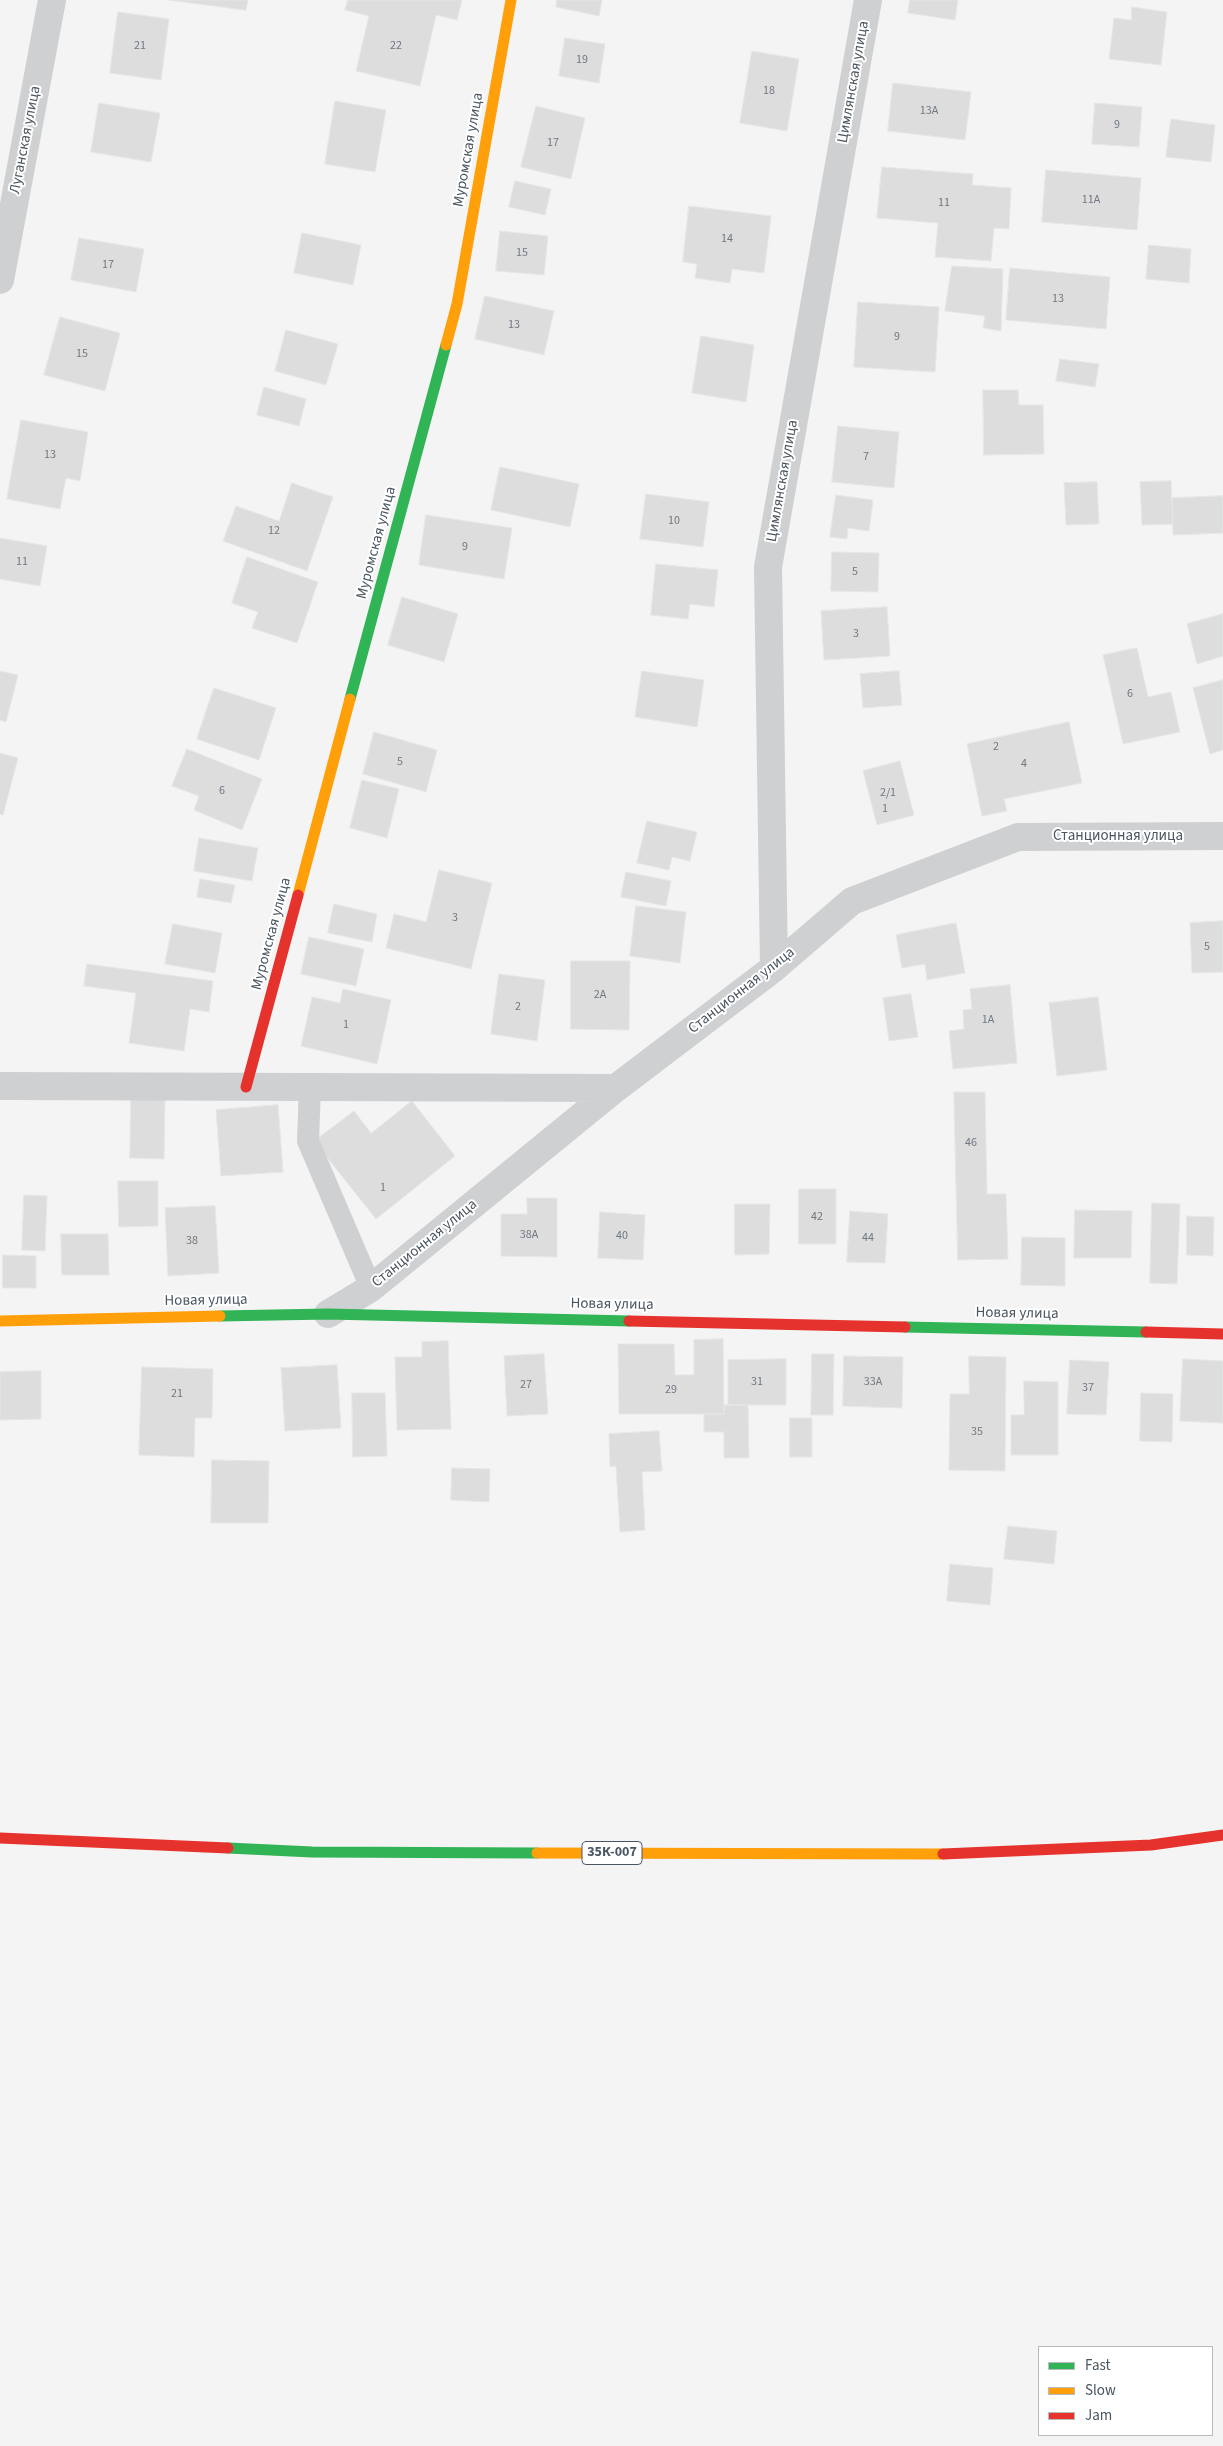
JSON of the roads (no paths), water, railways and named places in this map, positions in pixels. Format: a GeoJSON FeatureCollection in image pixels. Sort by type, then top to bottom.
{"type":"FeatureCollection","features":[{"type":"Feature","properties":{"kind":"street","name":"Луганская улица"},"geometry":{"type":"LineString","coordinates":[[0,280],[52,0]]}},
{"type":"Feature","properties":{"kind":"street","name":"Муромская улица"},"geometry":{"type":"LineString","coordinates":[[246,1087],[457,304],[511,0]]}},
{"type":"Feature","properties":{"kind":"street","name":"Цимлянская улица"},"geometry":{"type":"LineString","coordinates":[[774,968],[768,567],[868,0]]}},
{"type":"Feature","properties":{"kind":"street","name":"Станционная улица"},"geometry":{"type":"LineString","coordinates":[[328,1314],[371,1288],[616,1088],[774,968],[852,901],[1018,837],[1223,836]]}},
{"type":"Feature","properties":{"kind":"street"},"geometry":{"type":"LineString","coordinates":[[0,1086],[616,1088]]}},
{"type":"Feature","properties":{"kind":"street","name":"Новая улица"},"geometry":{"type":"LineString","coordinates":[[0,1321],[328,1314],[1223,1334]]}},
{"type":"Feature","properties":{"kind":"street","name":"35К-007"},"geometry":{"type":"LineString","coordinates":[[0,1838],[312,1852],[952,1854],[1151,1845],[1223,1836]]}},
{"type":"Feature","properties":{"kind":"lane"},"geometry":{"type":"LineString","coordinates":[[310,1086],[308,1141],[371,1288]]}}]}
